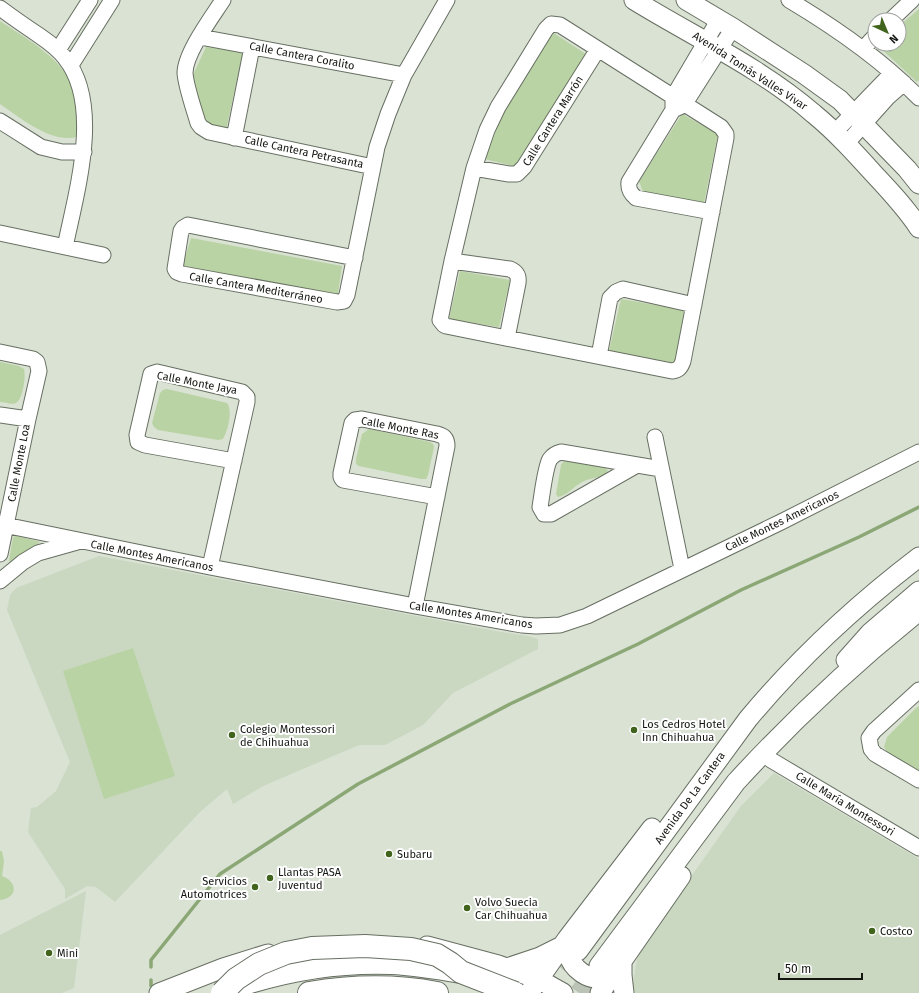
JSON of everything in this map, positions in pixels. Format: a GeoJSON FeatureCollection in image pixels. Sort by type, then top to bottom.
{"type":"FeatureCollection","features":[{"type":"Feature","properties":{"kind":"highway"},"geometry":{"type":"LineString","coordinates":[[222,993],[236,980],[259,964],[286,953],[312,948],[365,946],[411,949],[437,955],[461,972]]}},
{"type":"Feature","properties":{"kind":"highway"},"geometry":{"type":"LineString","coordinates":[[219,993],[255,980],[291,972],[327,965],[359,963],[391,963],[461,972],[515,993]]}},
{"type":"Feature","properties":{"kind":"highway"},"geometry":{"type":"LineString","coordinates":[[309,993],[331,989],[366,987],[422,990],[437,993]]}},
{"type":"Feature","properties":{"kind":"main road"},"geometry":{"type":"LineString","coordinates":[[686,0],[726,24],[840,100],[907,169],[919,184]]}},
{"type":"Feature","properties":{"kind":"main road","name":"Avenida Tomás Valles Vivar"},"geometry":{"type":"LineString","coordinates":[[637,1],[713,45],[792,97],[813,113],[840,138],[899,202],[919,228]]}},
{"type":"Feature","properties":{"kind":"main road"},"geometry":{"type":"LineString","coordinates":[[534,986],[569,945],[696,771],[728,735],[748,719],[799,662],[826,636],[864,602],[919,557]]}},
{"type":"Feature","properties":{"kind":"main road"},"geometry":{"type":"LineString","coordinates":[[834,685],[847,658],[870,633],[919,591]]}},
{"type":"Feature","properties":{"kind":"main road"},"geometry":{"type":"LineString","coordinates":[[600,993],[612,967],[736,782],[790,726],[882,641],[919,611]]}},
{"type":"Feature","properties":{"kind":"main road"},"geometry":{"type":"LineString","coordinates":[[569,945],[569,956],[576,967],[584,975],[604,978],[736,801],[784,744],[789,735],[790,726]]}},
{"type":"Feature","properties":{"kind":"main road"},"geometry":{"type":"LineString","coordinates":[[159,993],[211,972],[291,948],[337,942],[396,941],[420,944],[503,967],[534,986],[563,993]]}},
{"type":"Feature","properties":{"kind":"main road"},"geometry":{"type":"LineString","coordinates":[[503,967],[540,957],[569,945]]}},
{"type":"Feature","properties":{"kind":"main road"},"geometry":{"type":"LineString","coordinates":[[503,967],[506,978],[506,993]]}},
{"type":"Feature","properties":{"kind":"main road"},"geometry":{"type":"LineString","coordinates":[[612,967],[622,975],[624,993]]}},
{"type":"Feature","properties":{"kind":"street"},"geometry":{"type":"LineString","coordinates":[[58,50],[90,0]]}},
{"type":"Feature","properties":{"kind":"street"},"geometry":{"type":"LineString","coordinates":[[70,65],[112,0]]}},
{"type":"Feature","properties":{"kind":"street","name":"Calle Cantera Petrasanta"},"geometry":{"type":"LineString","coordinates":[[223,0],[189,54],[186,65],[185,74],[198,123],[205,131],[373,167]]}},
{"type":"Feature","properties":{"kind":"street","name":"Calle Cantera Mediterráneo"},"geometry":{"type":"LineString","coordinates":[[354,258],[188,225],[181,231],[175,266],[177,272],[182,274],[337,302],[344,301],[347,294],[377,147],[388,114],[404,75],[447,0]]}},
{"type":"Feature","properties":{"kind":"street"},"geometry":{"type":"LineString","coordinates":[[789,0],[828,23],[863,49],[918,94]]}},
{"type":"Feature","properties":{"kind":"street"},"geometry":{"type":"LineString","coordinates":[[899,12],[912,0]]}},
{"type":"Feature","properties":{"kind":"street"},"geometry":{"type":"LineString","coordinates":[[0,8],[58,50],[70,65],[79,86],[84,107],[84,152],[65,247]]}},
{"type":"Feature","properties":{"kind":"street"},"geometry":{"type":"LineString","coordinates":[[556,24],[560,25],[598,49],[677,104],[721,127],[726,134],[683,361],[680,368],[672,371],[446,326],[442,323],[440,317],[474,168],[487,130],[498,107],[549,26],[556,24]]}},
{"type":"Feature","properties":{"kind":"street"},"geometry":{"type":"LineString","coordinates":[[712,212],[636,198],[629,191],[628,187],[629,182],[726,24]]}},
{"type":"Feature","properties":{"kind":"street","name":"Calle Cantera Coralito"},"geometry":{"type":"LineString","coordinates":[[200,37],[404,75]]}},
{"type":"Feature","properties":{"kind":"street"},"geometry":{"type":"LineString","coordinates":[[863,49],[867,45]]}},
{"type":"Feature","properties":{"kind":"street","name":"Calle Cantera Petrasanta"},"geometry":{"type":"LineString","coordinates":[[234,138],[252,47]]}},
{"type":"Feature","properties":{"kind":"street","name":"Calle Cantera Marrón"},"geometry":{"type":"LineString","coordinates":[[474,168],[517,174],[524,168],[598,49]]}},
{"type":"Feature","properties":{"kind":"street"},"geometry":{"type":"LineString","coordinates":[[859,119],[867,99],[892,73]]}},
{"type":"Feature","properties":{"kind":"street"},"geometry":{"type":"LineString","coordinates":[[840,138],[859,119],[878,109],[904,83]]}},
{"type":"Feature","properties":{"kind":"street"},"geometry":{"type":"LineString","coordinates":[[867,99],[878,109]]}},
{"type":"Feature","properties":{"kind":"street"},"geometry":{"type":"LineString","coordinates":[[0,121],[41,147],[62,152],[84,152]]}},
{"type":"Feature","properties":{"kind":"street"},"geometry":{"type":"LineString","coordinates":[[0,233],[104,255]]}},
{"type":"Feature","properties":{"kind":"street"},"geometry":{"type":"LineString","coordinates":[[452,261],[510,269],[517,274],[519,278],[507,338]]}},
{"type":"Feature","properties":{"kind":"street"},"geometry":{"type":"LineString","coordinates":[[599,356],[610,298],[616,292],[623,289],[694,305]]}},
{"type":"Feature","properties":{"kind":"street","name":"Calle Monte Loa"},"geometry":{"type":"LineString","coordinates":[[0,352],[33,359],[39,367],[3,525],[0,554]]}},
{"type":"Feature","properties":{"kind":"street","name":"Calle Monte Jaya"},"geometry":{"type":"LineString","coordinates":[[210,567],[234,461],[247,402],[247,397],[242,392],[157,372],[151,374],[137,435],[138,442],[145,445],[234,461]]}},
{"type":"Feature","properties":{"kind":"street","name":"Calle Monte Loa"},"geometry":{"type":"LineString","coordinates":[[0,415],[28,419]]}},
{"type":"Feature","properties":{"kind":"street","name":"Calle Monte Ras"},"geometry":{"type":"LineString","coordinates":[[415,606],[437,497],[447,446],[447,442],[443,435],[362,419],[355,420],[352,423],[341,473],[343,480],[437,497]]}},
{"type":"Feature","properties":{"kind":"street"},"geometry":{"type":"LineString","coordinates":[[655,437],[682,569]]}},
{"type":"Feature","properties":{"kind":"street"},"geometry":{"type":"LineString","coordinates":[[636,465],[551,514],[544,514],[541,511],[540,507],[548,463],[557,453],[561,452],[661,469]]}},
{"type":"Feature","properties":{"kind":"street","name":"Calle Montes Americanos"},"geometry":{"type":"LineString","coordinates":[[0,581],[23,562],[38,554],[79,541],[415,606],[522,625],[560,625],[587,616],[781,522],[919,452]]}},
{"type":"Feature","properties":{"kind":"street"},"geometry":{"type":"LineString","coordinates":[[3,525],[79,541]]}},
{"type":"Feature","properties":{"kind":"street"},"geometry":{"type":"LineString","coordinates":[[919,690],[874,731],[869,738],[871,749],[875,754],[919,780]]}},
{"type":"Feature","properties":{"kind":"street","name":"Calle María Montessori"},"geometry":{"type":"LineString","coordinates":[[772,760],[919,848]]}},
{"type":"Feature","properties":{"kind":"shaded area","name":"Colegio Montessori de Chihuahua"},"geometry":{"type":"Polygon","coordinates":[[[99,556],[528,636],[538,639],[538,649],[453,693],[423,725],[385,745],[359,745],[263,786],[233,804],[227,789],[200,812],[115,902],[96,887],[87,886],[65,899],[65,889],[28,832],[31,808],[37,807],[56,791],[70,762],[7,610],[10,595],[16,588],[99,556]]]}},
{"type":"Feature","properties":{"kind":"shaded area","name":"Costco"},"geometry":{"type":"Polygon","coordinates":[[[774,773],[919,859],[919,993],[635,993],[633,983],[637,959],[642,946],[741,806],[774,773]]]}},
{"type":"Feature","properties":{"kind":"shaded area"},"geometry":{"type":"Polygon","coordinates":[[[86,891],[74,988],[62,993],[0,993],[0,935],[86,891]]]}},
{"type":"Feature","properties":{"kind":"green space"},"geometry":{"type":"Polygon","coordinates":[[[919,9],[919,80],[917,82],[885,52],[907,52],[907,19],[919,9]]]}},
{"type":"Feature","properties":{"kind":"green space"},"geometry":{"type":"Polygon","coordinates":[[[0,21],[44,51],[63,69],[76,92],[80,135],[71,138],[62,138],[43,132],[0,104],[0,21]]]}},
{"type":"Feature","properties":{"kind":"green space"},"geometry":{"type":"Polygon","coordinates":[[[552,32],[589,56],[517,167],[485,159],[504,111],[552,32]]]}},
{"type":"Feature","properties":{"kind":"green space"},"geometry":{"type":"Polygon","coordinates":[[[206,47],[243,52],[226,130],[205,123],[193,75],[206,47]]]}},
{"type":"Feature","properties":{"kind":"green space"},"geometry":{"type":"Polygon","coordinates":[[[682,114],[718,134],[704,203],[643,192],[639,181],[682,114]]]}},
{"type":"Feature","properties":{"kind":"green space"},"geometry":{"type":"Polygon","coordinates":[[[191,238],[342,266],[338,293],[331,297],[182,268],[191,238]]]}},
{"type":"Feature","properties":{"kind":"green space"},"geometry":{"type":"Polygon","coordinates":[[[460,271],[510,280],[499,327],[449,319],[460,271]]]}},
{"type":"Feature","properties":{"kind":"green space"},"geometry":{"type":"Polygon","coordinates":[[[621,299],[684,310],[675,363],[609,351],[621,299]]]}},
{"type":"Feature","properties":{"kind":"green space"},"geometry":{"type":"Polygon","coordinates":[[[0,362],[19,366],[24,369],[25,377],[23,388],[18,401],[14,404],[0,402],[0,362]]]}},
{"type":"Feature","properties":{"kind":"green space"},"geometry":{"type":"Polygon","coordinates":[[[167,389],[227,403],[230,410],[230,415],[227,431],[223,439],[218,440],[158,430],[154,427],[152,423],[160,393],[167,389]]]}},
{"type":"Feature","properties":{"kind":"green space"},"geometry":{"type":"Polygon","coordinates":[[[369,429],[430,442],[433,444],[434,447],[426,479],[359,466],[356,464],[362,434],[369,429]]]}},
{"type":"Feature","properties":{"kind":"green space"},"geometry":{"type":"Polygon","coordinates":[[[567,460],[606,468],[608,471],[600,477],[585,480],[558,497],[556,494],[561,465],[567,460]]]}},
{"type":"Feature","properties":{"kind":"green space"},"geometry":{"type":"Polygon","coordinates":[[[15,536],[40,542],[10,563],[9,560],[13,538],[15,536]]]}},
{"type":"Feature","properties":{"kind":"green space"},"geometry":{"type":"Polygon","coordinates":[[[133,648],[175,776],[104,799],[63,671],[133,648]]]}},
{"type":"Feature","properties":{"kind":"green space"},"geometry":{"type":"Polygon","coordinates":[[[919,706],[919,775],[891,758],[884,747],[887,737],[919,706]]]}},
{"type":"Feature","properties":{"kind":"green space"},"geometry":{"type":"Polygon","coordinates":[[[0,851],[2,851],[4,861],[2,876],[11,882],[14,890],[13,893],[6,899],[0,900],[0,851]]]}},
{"type":"Feature","properties":{"kind":"waterway"},"geometry":{"type":"LineString","coordinates":[[151,967],[151,960],[220,874],[358,784],[510,704],[638,644],[741,590],[859,537],[919,507]]}},
{"type":"Feature","properties":{"kind":"waterway"},"geometry":{"type":"LineString","coordinates":[[151,980],[151,986]]}},
{"type":"Feature","properties":{"kind":"tunnel"},"geometry":{"type":"LineString","coordinates":[[546,993],[578,951]]}},
{"type":"Feature","properties":{"kind":"tunnel"},"geometry":{"type":"LineString","coordinates":[[579,993],[599,966]]}},
{"type":"Feature","properties":{"kind":"place","name":"Los Cedros Hotel Inn Chihuahua"},"geometry":{"type":"Point","coordinates":[634,730]}},
{"type":"Feature","properties":{"kind":"place","name":"Colegio Montessori de Chihuahua"},"geometry":{"type":"Point","coordinates":[232,735]}},
{"type":"Feature","properties":{"kind":"place","name":"Subaru"},"geometry":{"type":"Point","coordinates":[389,854]}},
{"type":"Feature","properties":{"kind":"place","name":"Llantas PASA Juventud"},"geometry":{"type":"Point","coordinates":[270,878]}},
{"type":"Feature","properties":{"kind":"place","name":"Servicios Automotrices"},"geometry":{"type":"Point","coordinates":[255,887]}},
{"type":"Feature","properties":{"kind":"place","name":"Volvo Suecia Car Chihuahua"},"geometry":{"type":"Point","coordinates":[467,908]}},
{"type":"Feature","properties":{"kind":"place","name":"Costco"},"geometry":{"type":"Point","coordinates":[872,931]}},
{"type":"Feature","properties":{"kind":"place","name":"Mini"},"geometry":{"type":"Point","coordinates":[49,953]}}]}
